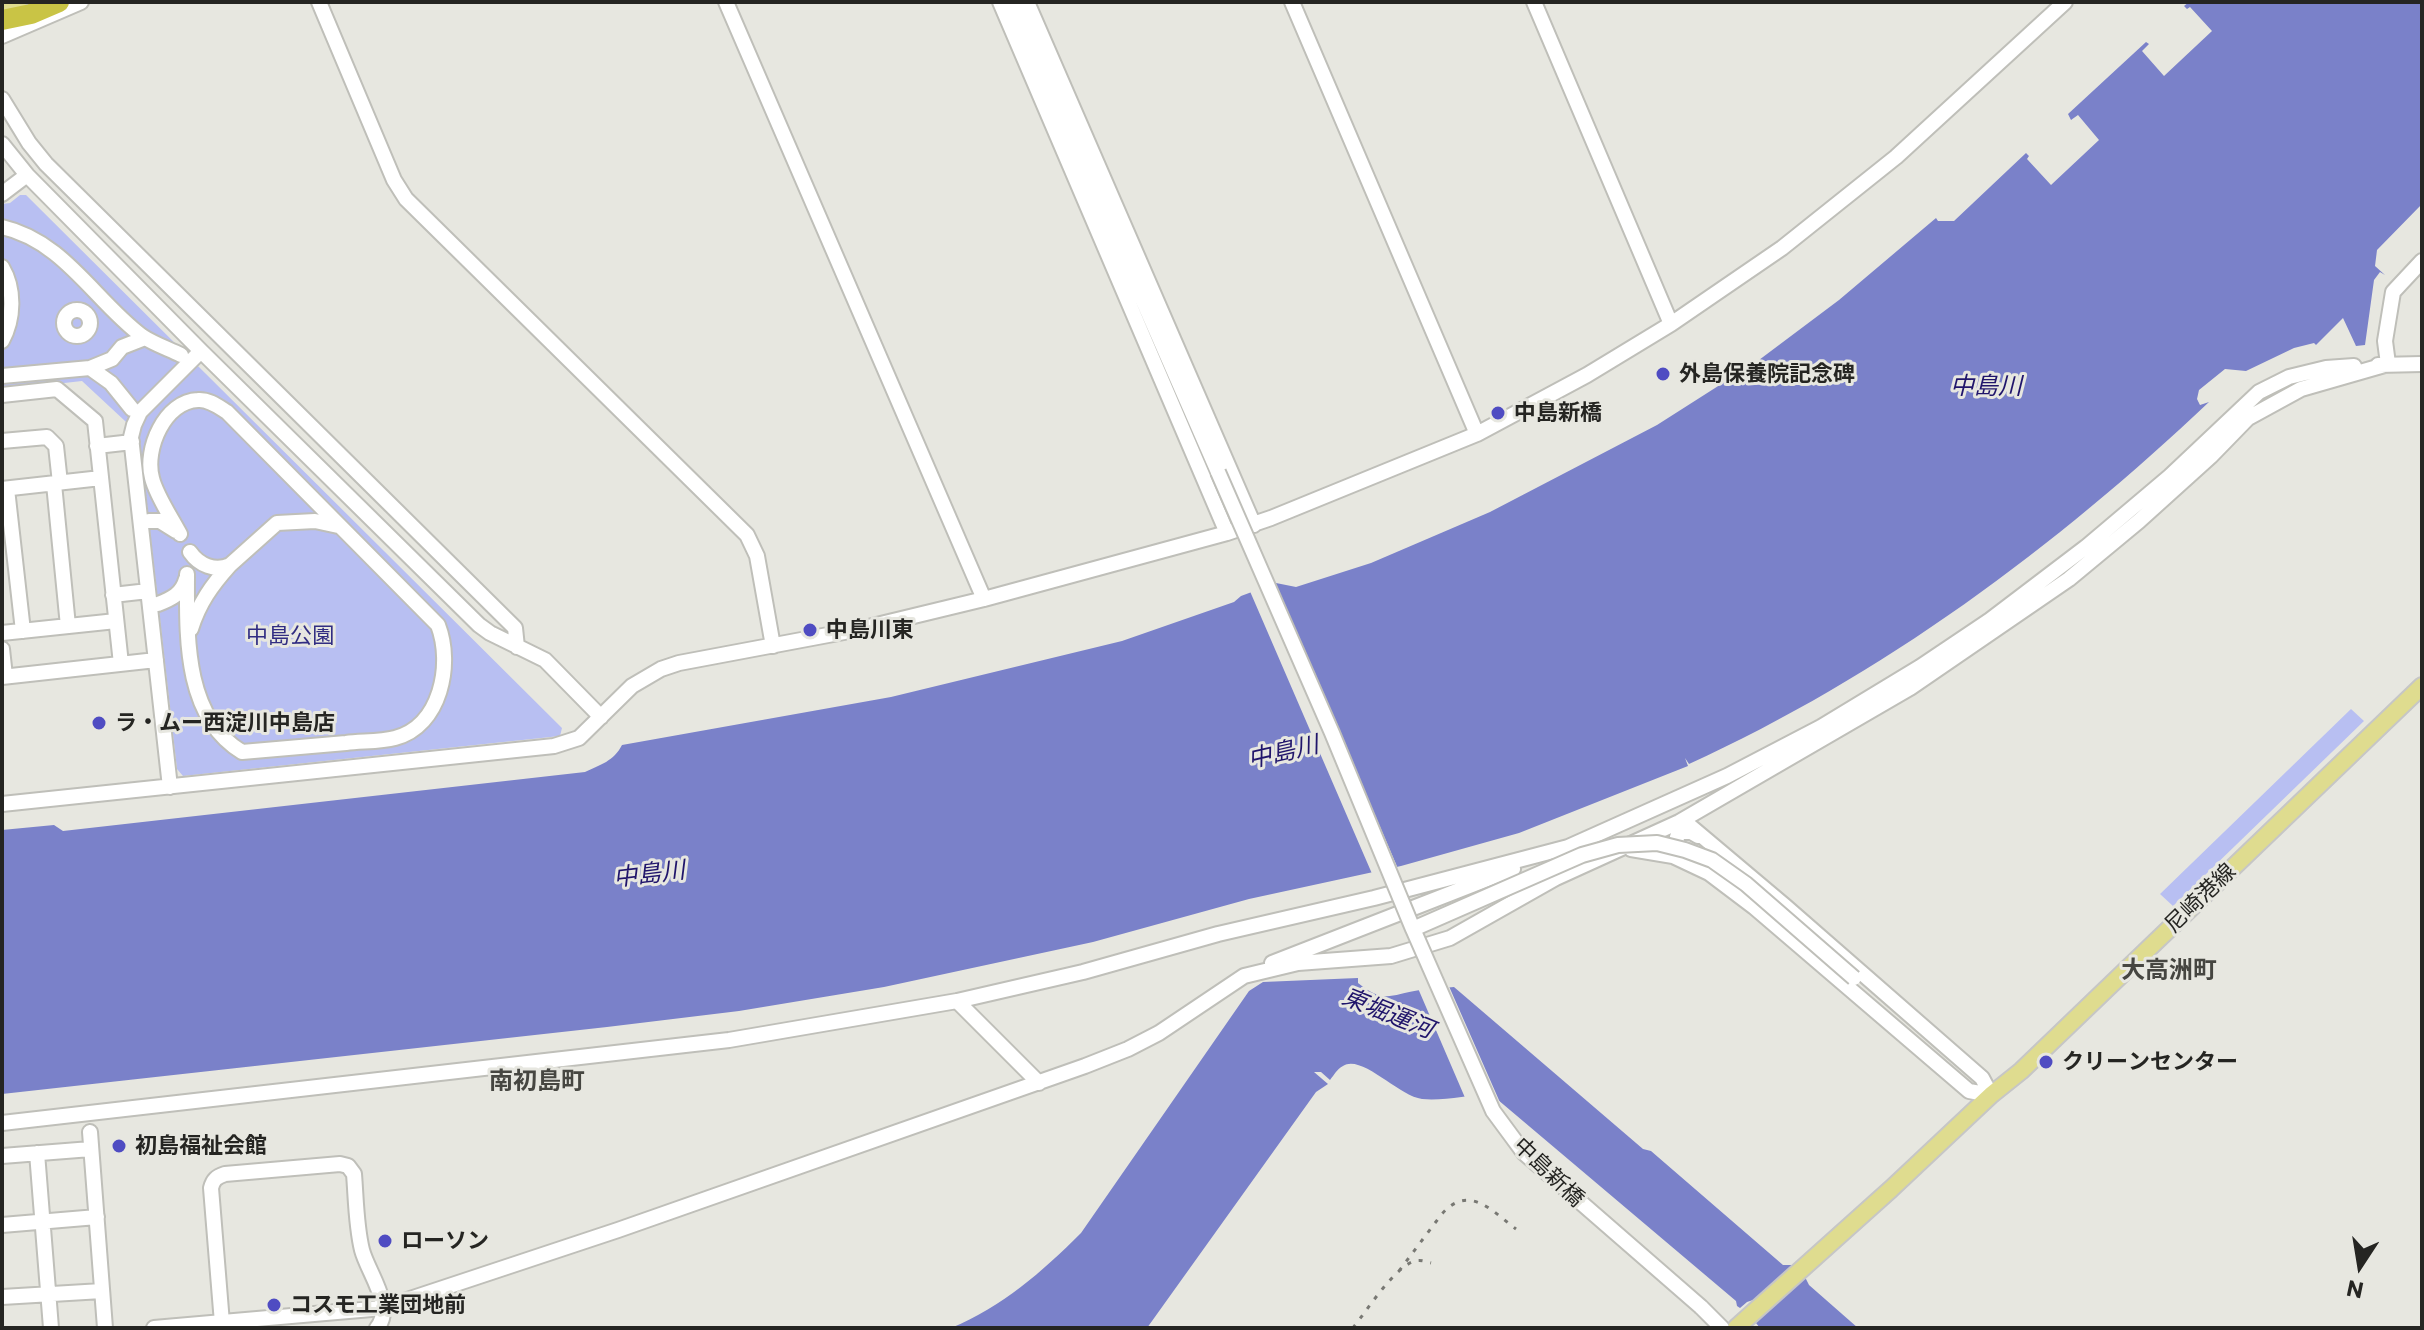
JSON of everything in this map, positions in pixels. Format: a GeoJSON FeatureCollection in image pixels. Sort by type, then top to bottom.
{"type":"FeatureCollection","features":[{"type":"Feature","properties":{"kind":"highway"},"geometry":{"type":"LineString","coordinates":[[2,20],[31,14],[59,2]]}},
{"type":"Feature","properties":{"kind":"main road"},"geometry":{"type":"LineString","coordinates":[[2,7],[18,2]]}},
{"type":"Feature","properties":{"kind":"main road"},"geometry":{"type":"LineString","coordinates":[[2,30],[72,2]]}},
{"type":"Feature","properties":{"kind":"main road","name":"尼崎港線"},"geometry":{"type":"LineString","coordinates":[[1736,1328],[2021,1071],[2422,686]]}},
{"type":"Feature","properties":{"kind":"street"},"geometry":{"type":"LineString","coordinates":[[2,36],[81,2]]}},
{"type":"Feature","properties":{"kind":"street"},"geometry":{"type":"LineString","coordinates":[[319,2],[399,190],[747,535],[757,556],[773,646]]}},
{"type":"Feature","properties":{"kind":"street"},"geometry":{"type":"LineString","coordinates":[[726,2],[984,599]]}},
{"type":"Feature","properties":{"kind":"street"},"geometry":{"type":"LineString","coordinates":[[1000,2],[1227,533]]}},
{"type":"Feature","properties":{"kind":"street","name":"中島新橋"},"geometry":{"type":"LineString","coordinates":[[1012,2],[1332,733],[1493,1111],[1524,1153],[1722,1328]]}},
{"type":"Feature","properties":{"kind":"street"},"geometry":{"type":"LineString","coordinates":[[1027,2],[1254,525]]}},
{"type":"Feature","properties":{"kind":"street"},"geometry":{"type":"LineString","coordinates":[[1292,2],[1477,434]]}},
{"type":"Feature","properties":{"kind":"street"},"geometry":{"type":"LineString","coordinates":[[1534,2],[1671,324]]}},
{"type":"Feature","properties":{"kind":"street"},"geometry":{"type":"LineString","coordinates":[[2,804],[554,746],[579,738],[632,686],[661,669],[692,660],[860,629],[984,599],[1254,525],[1477,434],[1587,375],[1671,324],[1782,248],[1896,157],[2065,2]]}},
{"type":"Feature","properties":{"kind":"street"},"geometry":{"type":"LineString","coordinates":[[2,99],[21,132],[46,164],[515,628],[517,647]]}},
{"type":"Feature","properties":{"kind":"street"},"geometry":{"type":"LineString","coordinates":[[2,144],[27,175],[201,351],[479,625],[545,660],[601,717]]}},
{"type":"Feature","properties":{"kind":"street"},"geometry":{"type":"LineString","coordinates":[[2,194],[27,175]]}},
{"type":"Feature","properties":{"kind":"street"},"geometry":{"type":"LineString","coordinates":[[2,227],[36,240],[60,256],[121,319],[145,338],[181,355]]}},
{"type":"Feature","properties":{"kind":"street"},"geometry":{"type":"LineString","coordinates":[[2388,364],[2385,341],[2393,292],[2422,261]]}},
{"type":"Feature","properties":{"kind":"street"},"geometry":{"type":"LineString","coordinates":[[2,267],[11,295],[11,315],[2,341]]}},
{"type":"Feature","properties":{"kind":"street"},"geometry":{"type":"LineString","coordinates":[[121,319],[122,347]]}},
{"type":"Feature","properties":{"kind":"street"},"geometry":{"type":"LineString","coordinates":[[2,376],[90,368],[112,359],[122,347],[145,338]]}},
{"type":"Feature","properties":{"kind":"street"},"geometry":{"type":"LineString","coordinates":[[170,787],[132,442],[134,425],[140,412],[201,351]]}},
{"type":"Feature","properties":{"kind":"street"},"geometry":{"type":"LineString","coordinates":[[111,383],[112,359]]}},
{"type":"Feature","properties":{"kind":"street"},"geometry":{"type":"LineString","coordinates":[[1244,976],[1298,963],[1391,956],[1426,947],[1450,938],[1556,878],[1679,822],[1910,688],[2069,579],[2139,521],[2248,418],[2301,389],[2388,364]]}},
{"type":"Feature","properties":{"kind":"street"},"geometry":{"type":"LineString","coordinates":[[154,1328],[383,1308],[618,1230],[1039,1083],[1138,1043],[1159,1033],[1244,976],[1292,954],[1572,846],[1781,749],[1920,667],[1990,620],[2086,547],[2170,476],[2259,392],[2289,377],[2326,368],[2422,364]]}},
{"type":"Feature","properties":{"kind":"street"},"geometry":{"type":"LineString","coordinates":[[90,368],[111,383],[132,409]]}},
{"type":"Feature","properties":{"kind":"street"},"geometry":{"type":"LineString","coordinates":[[2,395],[57,389],[95,421],[121,664]]}},
{"type":"Feature","properties":{"kind":"street"},"geometry":{"type":"LineString","coordinates":[[190,552],[186,619],[193,680],[205,712],[232,746],[242,752],[395,738],[414,727],[430,711],[442,689],[444,655],[438,625],[227,412],[211,402],[198,399],[182,405],[161,425],[150,452],[152,477],[195,560],[208,567],[222,569],[230,565]]}},
{"type":"Feature","properties":{"kind":"street"},"geometry":{"type":"LineString","coordinates":[[2,441],[47,437],[56,446],[68,626]]}},
{"type":"Feature","properties":{"kind":"street"},"geometry":{"type":"LineString","coordinates":[[97,446],[132,442]]}},
{"type":"Feature","properties":{"kind":"street"},"geometry":{"type":"LineString","coordinates":[[23,631],[4,489],[101,478]]}},
{"type":"Feature","properties":{"kind":"street"},"geometry":{"type":"LineString","coordinates":[[149,521],[160,521],[180,534]]}},
{"type":"Feature","properties":{"kind":"street"},"geometry":{"type":"LineString","coordinates":[[188,640],[196,613],[210,589],[230,565],[277,523],[315,521],[339,526]]}},
{"type":"Feature","properties":{"kind":"street"},"geometry":{"type":"LineString","coordinates":[[158,604],[171,600],[180,591],[187,574]]}},
{"type":"Feature","properties":{"kind":"street"},"geometry":{"type":"LineString","coordinates":[[113,595],[148,591]]}},
{"type":"Feature","properties":{"kind":"street"},"geometry":{"type":"LineString","coordinates":[[2,633],[116,621]]}},
{"type":"Feature","properties":{"kind":"street"},"geometry":{"type":"LineString","coordinates":[[2,649],[4,677],[156,660]]}},
{"type":"Feature","properties":{"kind":"street"},"geometry":{"type":"LineString","coordinates":[[1679,822],[1690,826],[1982,1078],[1991,1095]]}},
{"type":"Feature","properties":{"kind":"street"},"geometry":{"type":"LineString","coordinates":[[1690,862],[1676,848],[1680,832],[1691,832],[1712,845]]}},
{"type":"Feature","properties":{"kind":"street"},"geometry":{"type":"LineString","coordinates":[[1413,929],[1582,855],[1618,845],[1657,843],[1685,850],[1712,860],[1735,876],[1991,1095]]}},
{"type":"Feature","properties":{"kind":"street"},"geometry":{"type":"LineString","coordinates":[[2,1123],[729,1040],[957,1001],[1083,972],[1218,934],[1374,898],[1572,846]]}},
{"type":"Feature","properties":{"kind":"street"},"geometry":{"type":"LineString","coordinates":[[1614,851],[1643,850],[1673,856],[1709,873],[1754,907],[1969,1091],[1991,1095]]}},
{"type":"Feature","properties":{"kind":"street"},"geometry":{"type":"LineString","coordinates":[[957,1001],[1039,1083]]}},
{"type":"Feature","properties":{"kind":"street"},"geometry":{"type":"LineString","coordinates":[[90,1132],[105,1328]]}},
{"type":"Feature","properties":{"kind":"street"},"geometry":{"type":"LineString","coordinates":[[2,1156],[91,1149]]}},
{"type":"Feature","properties":{"kind":"street"},"geometry":{"type":"LineString","coordinates":[[37,1153],[51,1328]]}},
{"type":"Feature","properties":{"kind":"street"},"geometry":{"type":"LineString","coordinates":[[222,1323],[211,1188],[217,1176],[340,1164],[348,1166],[354,1174],[362,1249],[383,1308],[382,1322],[377,1328]]}},
{"type":"Feature","properties":{"kind":"street"},"geometry":{"type":"LineString","coordinates":[[2,1225],[97,1217]]}},
{"type":"Feature","properties":{"kind":"street"},"geometry":{"type":"LineString","coordinates":[[2,1297],[102,1291]]}},
{"type":"Feature","properties":{"kind":"green space","name":"中島公園"},"geometry":{"type":"Polygon","coordinates":[[[20,195],[26,195],[562,728],[560,736],[183,776],[177,769],[139,434],[82,381],[2,390],[2,204],[10,203],[20,195]]]}},
{"type":"Feature","properties":{"kind":"green space"},"geometry":{"type":"Polygon","coordinates":[[[2351,709],[2364,721],[2173,906],[2160,894],[2351,709]]]}},
{"type":"Feature","properties":{"kind":"water","name":"中島川"},"geometry":{"type":"Polygon","coordinates":[[[2189,2],[2422,2],[2422,204],[2377,250],[2375,266],[2385,275],[2380,272],[2374,280],[2365,345],[2356,346],[2343,318],[2316,345],[2294,348],[2246,371],[2225,369],[2199,390],[2197,399],[2200,405],[2209,402],[2151,456],[2028,557],[1898,649],[1830,691],[1689,764],[1685,758],[1688,766],[1519,833],[1401,866],[1249,899],[1093,942],[884,987],[739,1011],[2,1094],[2,830],[54,825],[63,831],[585,772],[611,759],[622,745],[891,697],[1122,641],[1234,602],[1241,596],[1276,583],[1296,587],[1371,563],[1490,512],[1657,425],[1759,360],[1839,300],[1936,218],[1938,221],[1954,221],[2026,153],[2029,156],[2027,159],[2051,185],[2099,140],[2078,115],[2071,120],[2068,114],[2146,42],[2149,44],[2142,51],[2164,76],[2212,31],[2190,7],[2187,9],[2184,6],[2189,2]]]}},
{"type":"Feature","properties":{"kind":"water","name":"東堀運河"},"geometry":{"type":"Polygon","coordinates":[[[1358,978],[1358,983],[1367,990],[1382,996],[1454,987],[1783,1265],[1792,1265],[1809,1285],[1858,1328],[1760,1328],[1756,1323],[1764,1314],[1753,1300],[1740,1308],[1737,1306],[1736,1301],[1491,1094],[1422,1099],[1402,1091],[1370,1070],[1351,1064],[1341,1067],[1330,1080],[1321,1072],[1314,1072],[1328,1084],[1316,1092],[1147,1328],[951,1328],[987,1310],[1020,1287],[1081,1233],[1249,991],[1263,982],[1358,978]]]}},
{"type":"Feature","properties":{"kind":"pier"},"geometry":{"type":"Polygon","coordinates":[[[1274,580],[1399,871],[1373,876],[1249,589],[1274,580]]]}},
{"type":"Feature","properties":{"kind":"pier"},"geometry":{"type":"Polygon","coordinates":[[[1448,984],[1502,1107],[1486,1096],[1466,1100],[1417,986],[1448,984]]]}},
{"type":"Feature","properties":{"kind":"railway"},"geometry":{"type":"LineString","coordinates":[[1399,1271],[1441,1215],[1461,1201],[1479,1203],[1516,1229]]}},
{"type":"Feature","properties":{"kind":"railway"},"geometry":{"type":"LineString","coordinates":[[1353,1328],[1404,1267],[1417,1261],[1431,1263]]}},
{"type":"Feature","properties":{"kind":"place","name":"外島保養院記念碑"},"geometry":{"type":"Point","coordinates":[1663,374]}},
{"type":"Feature","properties":{"kind":"place","name":"中島新橋"},"geometry":{"type":"Point","coordinates":[1498,413]}},
{"type":"Feature","properties":{"kind":"place","name":"中島川東"},"geometry":{"type":"Point","coordinates":[810,630]}},
{"type":"Feature","properties":{"kind":"place","name":"ラ・ムー西淀川中島店"},"geometry":{"type":"Point","coordinates":[99,723]}},
{"type":"Feature","properties":{"kind":"place","name":"クリーンセンター"},"geometry":{"type":"Point","coordinates":[2046,1062]}},
{"type":"Feature","properties":{"kind":"place","name":"初島福祉会館"},"geometry":{"type":"Point","coordinates":[119,1146]}},
{"type":"Feature","properties":{"kind":"place","name":"ローソン"},"geometry":{"type":"Point","coordinates":[385,1241]}},
{"type":"Feature","properties":{"kind":"place","name":"コスモ工業団地前"},"geometry":{"type":"Point","coordinates":[274,1305]}},
{"type":"Feature","properties":{"kind":"district","name":"大高洲町"},"geometry":{"type":"Point","coordinates":[2169,970]}},
{"type":"Feature","properties":{"kind":"district","name":"南初島町"},"geometry":{"type":"Point","coordinates":[537,1081]}}]}
